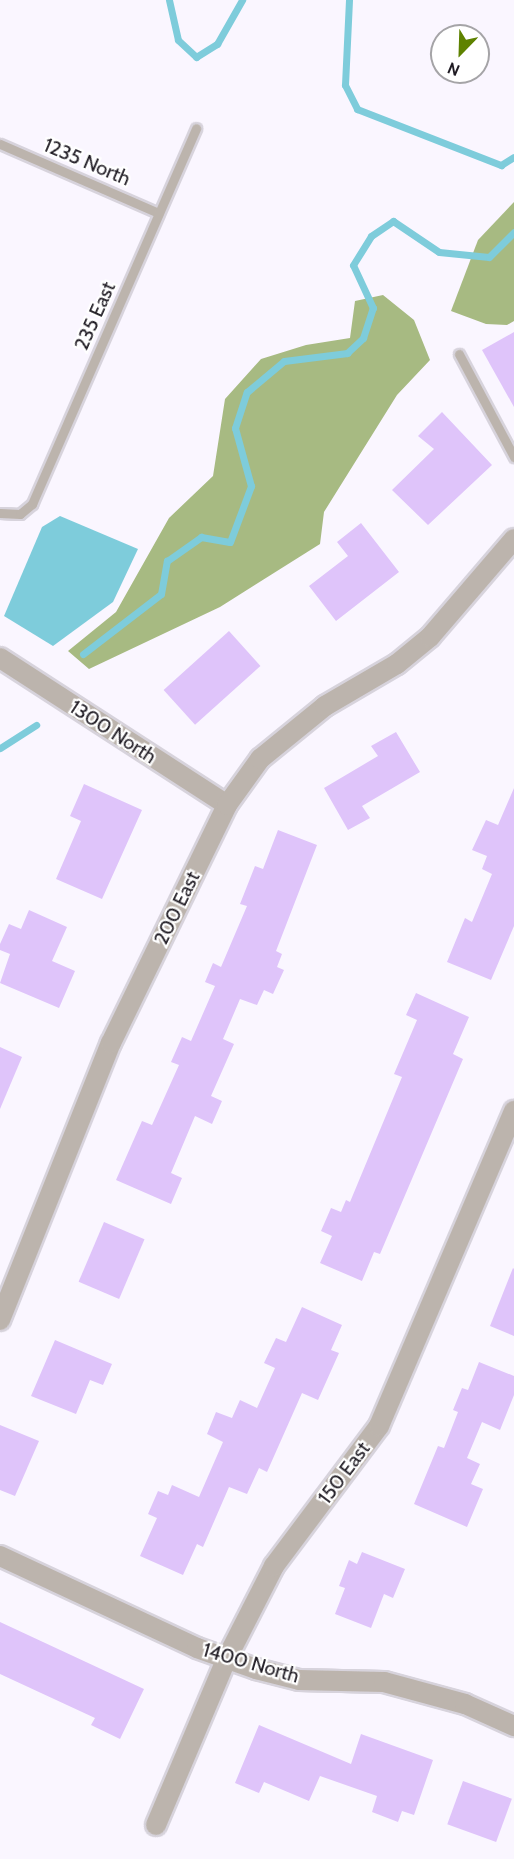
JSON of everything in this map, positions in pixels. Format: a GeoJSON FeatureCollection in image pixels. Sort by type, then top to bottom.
{"type":"FeatureCollection","features":[{"type":"Feature","properties":{"kind":"street","name":"200 East"},"geometry":{"type":"LineString","coordinates":[[0,1320],[111,1043],[227,805],[260,759],[325,706],[397,664],[430,637],[514,539]]}},
{"type":"Feature","properties":{"kind":"street","name":"1300 North"},"geometry":{"type":"LineString","coordinates":[[0,658],[227,805]]}},
{"type":"Feature","properties":{"kind":"street","name":"150 East"},"geometry":{"type":"LineString","coordinates":[[156,1825],[227,1658],[274,1566],[379,1426],[514,1111]]}},
{"type":"Feature","properties":{"kind":"street","name":"1400 North"},"geometry":{"type":"LineString","coordinates":[[0,1556],[197,1648],[227,1658],[299,1680],[384,1682],[465,1704],[514,1726]]}},
{"type":"Feature","properties":{"kind":"lane","name":"235 East"},"geometry":{"type":"LineString","coordinates":[[0,513],[20,514],[32,504],[196,128]]}},
{"type":"Feature","properties":{"kind":"lane","name":"1235 North"},"geometry":{"type":"LineString","coordinates":[[0,144],[159,213]]}},
{"type":"Feature","properties":{"kind":"lane"},"geometry":{"type":"LineString","coordinates":[[459,354],[514,457]]}},
{"type":"Feature","properties":{"kind":"green space"},"geometry":{"type":"Polygon","coordinates":[[[514,202],[514,321],[507,325],[486,324],[451,311],[478,240],[514,202]]]}},
{"type":"Feature","properties":{"kind":"green space"},"geometry":{"type":"Polygon","coordinates":[[[383,295],[414,320],[430,360],[397,395],[324,512],[320,544],[220,607],[89,669],[68,651],[116,612],[169,518],[213,476],[225,399],[261,359],[306,345],[350,338],[355,301],[383,295]]]}},
{"type":"Feature","properties":{"kind":"water"},"geometry":{"type":"Polygon","coordinates":[[[60,516],[138,549],[113,602],[53,646],[4,616],[42,527],[60,516]]]}},
{"type":"Feature","properties":{"kind":"building"},"geometry":{"type":"Polygon","coordinates":[[[514,332],[514,407],[482,350],[514,332]]]}},
{"type":"Feature","properties":{"kind":"building"},"geometry":{"type":"Polygon","coordinates":[[[442,412],[492,465],[428,525],[392,490],[434,449],[418,436],[442,412]]]}},
{"type":"Feature","properties":{"kind":"building"},"geometry":{"type":"Polygon","coordinates":[[[361,523],[399,572],[336,621],[309,586],[348,556],[337,542],[361,523]]]}},
{"type":"Feature","properties":{"kind":"building"},"geometry":{"type":"Polygon","coordinates":[[[229,631],[260,666],[195,725],[164,690],[229,631]]]}},
{"type":"Feature","properties":{"kind":"building"},"geometry":{"type":"Polygon","coordinates":[[[396,732],[420,772],[362,806],[370,818],[348,830],[324,788],[378,756],[371,746],[396,732]]]}},
{"type":"Feature","properties":{"kind":"building"},"geometry":{"type":"Polygon","coordinates":[[[84,784],[142,810],[102,899],[56,879],[81,821],[70,816],[84,784]]]}},
{"type":"Feature","properties":{"kind":"building"},"geometry":{"type":"Polygon","coordinates":[[[514,788],[514,926],[491,980],[447,962],[465,918],[472,922],[492,874],[482,869],[487,856],[472,850],[486,820],[498,825],[514,788]]]}},
{"type":"Feature","properties":{"kind":"building"},"geometry":{"type":"Polygon","coordinates":[[[278,830],[317,845],[276,951],[282,954],[277,967],[284,970],[273,994],[264,990],[257,1005],[240,999],[223,1039],[234,1044],[211,1096],[222,1101],[212,1124],[195,1116],[171,1173],[182,1178],[171,1204],[116,1180],[142,1121],[152,1125],[179,1065],[171,1062],[182,1037],[191,1041],[215,986],[205,982],[213,963],[221,967],[247,906],[240,904],[255,866],[263,869],[278,830]]]}},
{"type":"Feature","properties":{"kind":"building"},"geometry":{"type":"Polygon","coordinates":[[[29,910],[67,927],[52,961],[75,971],[59,1008],[0,983],[10,954],[0,950],[0,944],[9,924],[21,929],[29,910]]]}},
{"type":"Feature","properties":{"kind":"building"},"geometry":{"type":"Polygon","coordinates":[[[416,993],[469,1017],[453,1054],[463,1059],[380,1254],[374,1252],[362,1281],[320,1263],[332,1236],[321,1231],[331,1208],[341,1212],[346,1200],[350,1202],[402,1077],[394,1074],[417,1020],[406,1015],[416,993]]]}},
{"type":"Feature","properties":{"kind":"building"},"geometry":{"type":"Polygon","coordinates":[[[0,1047],[22,1057],[0,1109],[0,1047]]]}},
{"type":"Feature","properties":{"kind":"building"},"geometry":{"type":"Polygon","coordinates":[[[104,1222],[145,1239],[119,1299],[79,1282],[104,1222]]]}},
{"type":"Feature","properties":{"kind":"building"},"geometry":{"type":"Polygon","coordinates":[[[514,1269],[514,1336],[490,1326],[514,1269]]]}},
{"type":"Feature","properties":{"kind":"building"},"geometry":{"type":"Polygon","coordinates":[[[302,1307],[342,1325],[331,1350],[339,1353],[318,1400],[302,1393],[267,1472],[259,1468],[247,1494],[229,1487],[203,1547],[197,1544],[183,1575],[140,1556],[157,1518],[148,1514],[158,1491],[168,1495],[172,1485],[199,1497],[223,1442],[207,1434],[216,1412],[232,1418],[240,1400],[257,1408],[275,1368],[264,1363],[276,1338],[286,1342],[302,1307]]]}},
{"type":"Feature","properties":{"kind":"building"},"geometry":{"type":"Polygon","coordinates":[[[55,1340],[112,1364],[103,1385],[90,1380],[76,1414],[31,1396],[55,1340]]]}},
{"type":"Feature","properties":{"kind":"building"},"geometry":{"type":"Polygon","coordinates":[[[479,1362],[514,1376],[514,1395],[500,1430],[482,1422],[467,1458],[480,1464],[471,1484],[483,1489],[467,1527],[414,1504],[438,1446],[444,1448],[458,1412],[453,1410],[462,1388],[468,1390],[479,1362]]]}},
{"type":"Feature","properties":{"kind":"building"},"geometry":{"type":"Polygon","coordinates":[[[0,1425],[39,1441],[15,1496],[0,1490],[0,1425]]]}},
{"type":"Feature","properties":{"kind":"building"},"geometry":{"type":"Polygon","coordinates":[[[362,1552],[405,1569],[393,1598],[384,1594],[371,1628],[335,1614],[345,1588],[339,1586],[349,1560],[357,1564],[362,1552]]]}},
{"type":"Feature","properties":{"kind":"building"},"geometry":{"type":"Polygon","coordinates":[[[0,1622],[144,1689],[120,1739],[91,1725],[95,1718],[0,1674],[0,1622]]]}},
{"type":"Feature","properties":{"kind":"building"},"geometry":{"type":"Polygon","coordinates":[[[259,1725],[351,1764],[361,1734],[433,1760],[414,1815],[402,1811],[398,1822],[372,1812],[377,1796],[320,1776],[309,1801],[264,1782],[259,1793],[235,1783],[259,1725]]]}},
{"type":"Feature","properties":{"kind":"building"},"geometry":{"type":"Polygon","coordinates":[[[463,1781],[512,1799],[496,1842],[447,1824],[463,1781]]]}},
{"type":"Feature","properties":{"kind":"waterway"},"geometry":{"type":"LineString","coordinates":[[169,0],[178,40],[196,57],[217,44],[242,0]]}},
{"type":"Feature","properties":{"kind":"waterway"},"geometry":{"type":"LineString","coordinates":[[349,0],[345,85],[357,109],[501,165],[514,157]]}},
{"type":"Feature","properties":{"kind":"waterway"},"geometry":{"type":"LineString","coordinates":[[83,654],[161,594],[167,561],[201,537],[230,542],[251,486],[235,428],[247,392],[284,361],[347,353],[363,338],[373,308],[353,265],[371,236],[393,221],[439,252],[489,257],[514,232]]}},
{"type":"Feature","properties":{"kind":"waterway"},"geometry":{"type":"LineString","coordinates":[[0,748],[36,725]]}}]}
